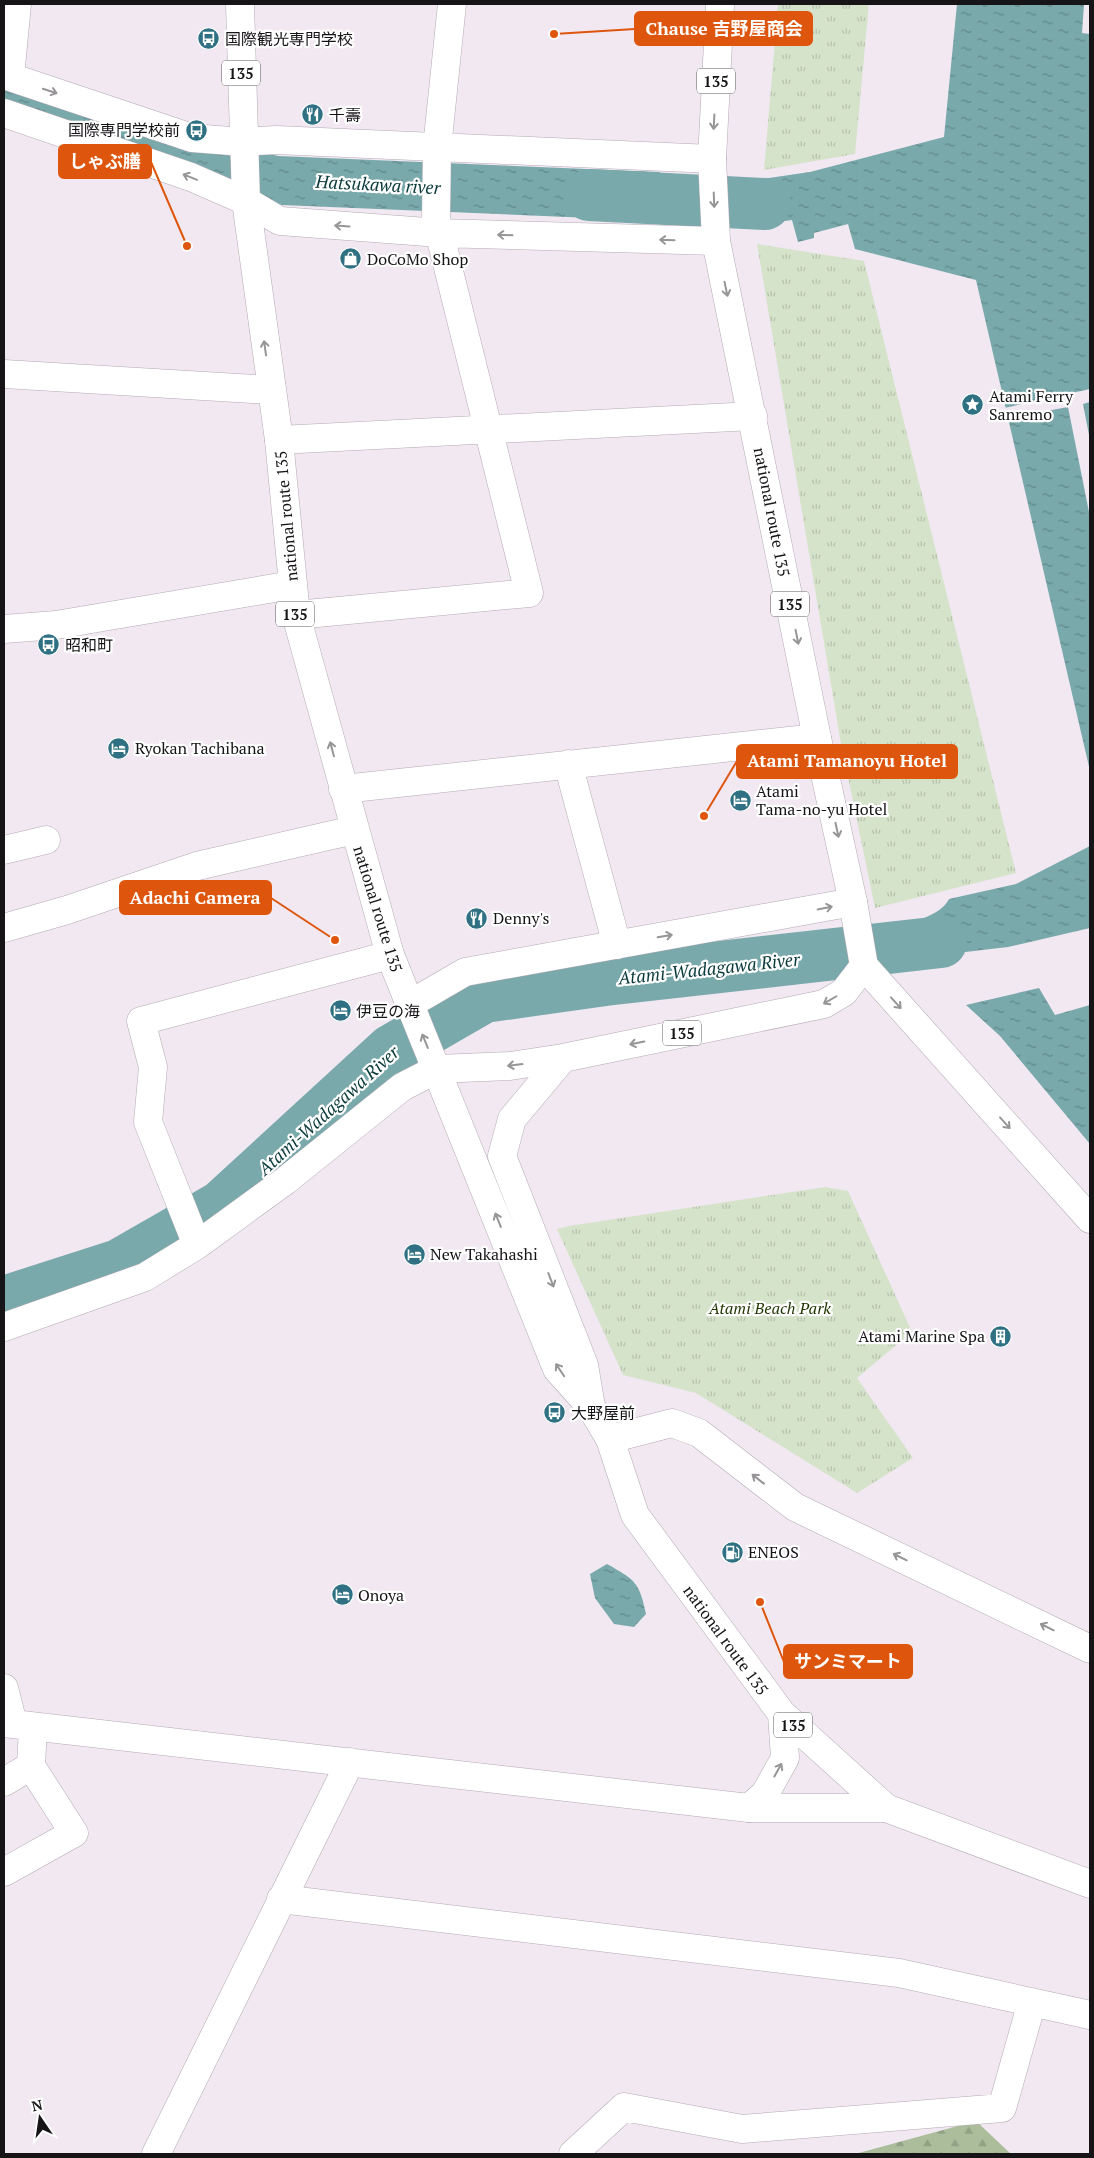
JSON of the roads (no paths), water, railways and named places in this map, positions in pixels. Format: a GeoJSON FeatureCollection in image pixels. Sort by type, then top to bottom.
{"type":"FeatureCollection","features":[{"type":"Feature","properties":{"kind":"main road"},"geometry":{"type":"LineString","coordinates":[[17,4],[7,76],[192,138],[243,142],[276,140],[712,158]]}},
{"type":"Feature","properties":{"kind":"main road","name":"national route 135"},"geometry":{"type":"LineString","coordinates":[[240,4],[246,201],[279,440],[296,615],[390,955],[411,1008]]}},
{"type":"Feature","properties":{"kind":"main road"},"geometry":{"type":"LineString","coordinates":[[296,615],[529,593],[438,226],[437,148],[452,4]]}},
{"type":"Feature","properties":{"kind":"main road","name":"national route 135"},"geometry":{"type":"LineString","coordinates":[[720,4],[712,158],[716,241],[817,738],[853,902],[864,966]]}},
{"type":"Feature","properties":{"kind":"main road"},"geometry":{"type":"LineString","coordinates":[[4,113],[192,177],[246,201],[280,221],[438,226],[716,241]]}},
{"type":"Feature","properties":{"kind":"main road"},"geometry":{"type":"LineString","coordinates":[[4,374],[271,390]]}},
{"type":"Feature","properties":{"kind":"main road"},"geometry":{"type":"LineString","coordinates":[[279,440],[753,416]]}},
{"type":"Feature","properties":{"kind":"main road"},"geometry":{"type":"LineString","coordinates":[[4,630],[56,626],[292,585]]}},
{"type":"Feature","properties":{"kind":"main road"},"geometry":{"type":"LineString","coordinates":[[343,789],[817,738]]}},
{"type":"Feature","properties":{"kind":"main road"},"geometry":{"type":"LineString","coordinates":[[568,764],[617,945]]}},
{"type":"Feature","properties":{"kind":"main road"},"geometry":{"type":"LineString","coordinates":[[4,928],[67,910],[197,866],[354,830]]}},
{"type":"Feature","properties":{"kind":"main road"},"geometry":{"type":"LineString","coordinates":[[4,850],[46,840]]}},
{"type":"Feature","properties":{"kind":"main road"},"geometry":{"type":"LineString","coordinates":[[411,1008],[464,972],[853,902]]}},
{"type":"Feature","properties":{"kind":"main road"},"geometry":{"type":"LineString","coordinates":[[192,1232],[148,1122],[153,1067],[141,1021],[390,955]]}},
{"type":"Feature","properties":{"kind":"main road"},"geometry":{"type":"LineString","coordinates":[[864,966],[1090,1219]]}},
{"type":"Feature","properties":{"kind":"main road","name":"135"},"geometry":{"type":"LineString","coordinates":[[411,1008],[437,1069],[510,1066],[563,1058],[824,1004],[844,992],[864,966]]}},
{"type":"Feature","properties":{"kind":"main road","name":"national route 135"},"geometry":{"type":"LineString","coordinates":[[563,1058],[512,1119],[502,1156],[584,1365],[591,1407]]}},
{"type":"Feature","properties":{"kind":"main road"},"geometry":{"type":"LineString","coordinates":[[4,1328],[144,1277],[192,1232],[285,1181],[402,1087],[437,1069]]}},
{"type":"Feature","properties":{"kind":"main road","name":"national route 135"},"geometry":{"type":"LineString","coordinates":[[437,1069],[557,1368],[591,1407],[610,1439],[635,1515],[782,1714],[886,1808],[1090,1884]]}},
{"type":"Feature","properties":{"kind":"main road"},"geometry":{"type":"LineString","coordinates":[[610,1439],[672,1424],[700,1433],[795,1507],[1090,1649]]}},
{"type":"Feature","properties":{"kind":"main road"},"geometry":{"type":"LineString","coordinates":[[4,1688],[31,1766],[74,1833],[4,1872]]}},
{"type":"Feature","properties":{"kind":"main road"},"geometry":{"type":"LineString","coordinates":[[749,1808],[765,1794],[785,1758],[782,1714]]}},
{"type":"Feature","properties":{"kind":"main road"},"geometry":{"type":"LineString","coordinates":[[17,1725],[749,1808],[886,1808]]}},
{"type":"Feature","properties":{"kind":"main road"},"geometry":{"type":"LineString","coordinates":[[156,2154],[350,1762]]}},
{"type":"Feature","properties":{"kind":"main road"},"geometry":{"type":"LineString","coordinates":[[4,1782],[31,1766]]}},
{"type":"Feature","properties":{"kind":"main road"},"geometry":{"type":"LineString","coordinates":[[282,1899],[899,1973],[1090,2015]]}},
{"type":"Feature","properties":{"kind":"main road"},"geometry":{"type":"LineString","coordinates":[[572,2154],[624,2107],[742,2129],[1002,2108],[1032,2002]]}},
{"type":"Feature","properties":{"kind":"water"},"geometry":{"type":"Polygon","coordinates":[[[957,4],[1090,4],[1090,771],[976,280],[855,249],[848,224],[814,233],[814,238],[798,242],[792,220],[756,225],[755,180],[810,172],[944,137],[957,4]]]}},
{"type":"Feature","properties":{"kind":"water"},"geometry":{"type":"Polygon","coordinates":[[[4,80],[278,156],[660,172],[662,221],[282,205],[4,107],[4,80]]]}},
{"type":"Feature","properties":{"kind":"water"},"geometry":{"type":"Polygon","coordinates":[[[1090,846],[1090,928],[1008,947],[897,960],[889,928],[931,915],[945,905],[949,899],[1016,884],[1090,846]]]}},
{"type":"Feature","properties":{"kind":"water"},"geometry":{"type":"Polygon","coordinates":[[[1039,988],[1055,1015],[1090,1005],[1090,1144],[1000,1036],[966,1005],[1039,988]]]}},
{"type":"Feature","properties":{"kind":"water"},"geometry":{"type":"Polygon","coordinates":[[[607,1564],[630,1578],[641,1595],[646,1614],[634,1627],[614,1624],[595,1598],[590,1574],[607,1564]]]}},
{"type":"Feature","properties":{"kind":"waterway","name":"Hatsukawa river"},"geometry":{"type":"LineString","coordinates":[[589,195],[765,204]]}},
{"type":"Feature","properties":{"kind":"waterway","name":"Atami-Wadagawa River"},"geometry":{"type":"LineString","coordinates":[[4,1302],[119,1265],[222,1206],[392,1050],[484,997],[605,980],[941,942]]}},
{"type":"Feature","properties":{"kind":"place","name":"Chause 吉野屋商会"},"geometry":{"type":"Point","coordinates":[554,34]}},
{"type":"Feature","properties":{"kind":"place","name":"国際観光専門学校"},"geometry":{"type":"Point","coordinates":[209,39]}},
{"type":"Feature","properties":{"kind":"place","name":"千壽"},"geometry":{"type":"Point","coordinates":[313,115]}},
{"type":"Feature","properties":{"kind":"place","name":"国際専門学校前"},"geometry":{"type":"Point","coordinates":[196,130]}},
{"type":"Feature","properties":{"kind":"place","name":"しゃぶ膳"},"geometry":{"type":"Point","coordinates":[187,246]}},
{"type":"Feature","properties":{"kind":"place","name":"DoCoMo Shop"},"geometry":{"type":"Point","coordinates":[351,259]}},
{"type":"Feature","properties":{"kind":"place","name":"Atami Ferry Sanremo"},"geometry":{"type":"Point","coordinates":[973,405]}},
{"type":"Feature","properties":{"kind":"place","name":"昭和町"},"geometry":{"type":"Point","coordinates":[49,645]}},
{"type":"Feature","properties":{"kind":"place","name":"Ryokan Tachibana"},"geometry":{"type":"Point","coordinates":[119,748]}},
{"type":"Feature","properties":{"kind":"place","name":"Atami Tama-no-yu Hotel"},"geometry":{"type":"Point","coordinates":[740,800]}},
{"type":"Feature","properties":{"kind":"place","name":"Atami Tamanoyu Hotel"},"geometry":{"type":"Point","coordinates":[704,816]}},
{"type":"Feature","properties":{"kind":"place","name":"Denny's"},"geometry":{"type":"Point","coordinates":[477,918]}},
{"type":"Feature","properties":{"kind":"place","name":"Adachi Camera"},"geometry":{"type":"Point","coordinates":[335,940]}},
{"type":"Feature","properties":{"kind":"place","name":"伊豆の海"},"geometry":{"type":"Point","coordinates":[340,1011]}},
{"type":"Feature","properties":{"kind":"place","name":"New Takahashi"},"geometry":{"type":"Point","coordinates":[414,1254]}},
{"type":"Feature","properties":{"kind":"place","name":"Atami Marine Spa"},"geometry":{"type":"Point","coordinates":[1001,1336]}},
{"type":"Feature","properties":{"kind":"place","name":"大野屋前"},"geometry":{"type":"Point","coordinates":[555,1413]}},
{"type":"Feature","properties":{"kind":"place","name":"ENEOS"},"geometry":{"type":"Point","coordinates":[732,1552]}},
{"type":"Feature","properties":{"kind":"place","name":"Onoya"},"geometry":{"type":"Point","coordinates":[342,1595]}},
{"type":"Feature","properties":{"kind":"place","name":"サンミマート"},"geometry":{"type":"Point","coordinates":[760,1602]}},
{"type":"Feature","properties":{"kind":"park label","name":"Atami Beach Park"},"geometry":{"type":"Point","coordinates":[770,1308]}}]}
